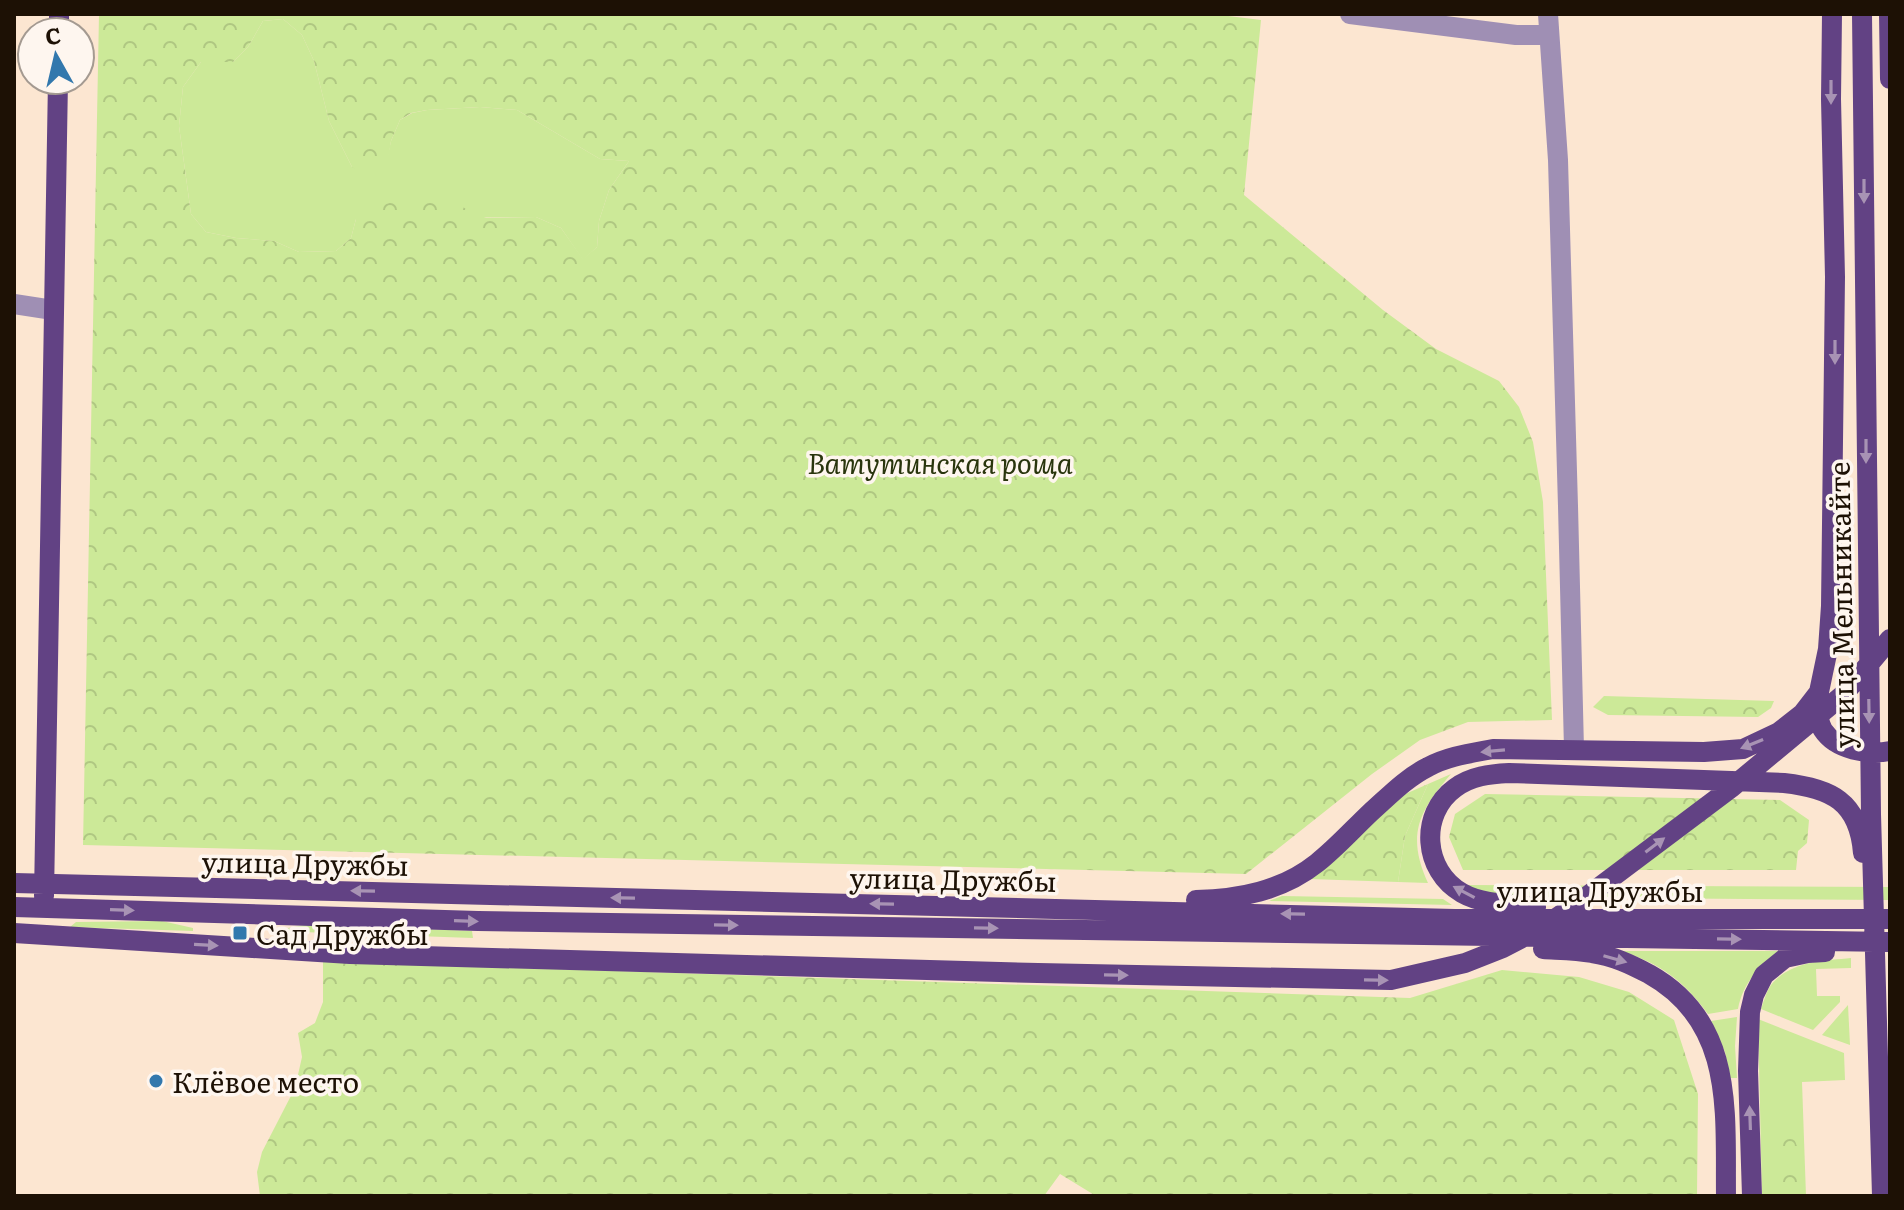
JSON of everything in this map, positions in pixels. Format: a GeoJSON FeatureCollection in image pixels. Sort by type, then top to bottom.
{"type":"FeatureCollection","features":[{"type":"Feature","properties":{"kind":"main road"},"geometry":{"type":"LineString","coordinates":[[1832,14],[1835,292],[1831,606],[1818,716],[1823,730],[1842,745],[1875,754],[1890,751]]}},
{"type":"Feature","properties":{"kind":"main road"},"geometry":{"type":"LineString","coordinates":[[1889,21],[1890,79]]}},
{"type":"Feature","properties":{"kind":"main road","name":"улица Мельникайте"},"geometry":{"type":"LineString","coordinates":[[1862,22],[1866,494],[1882,1196]]}},
{"type":"Feature","properties":{"kind":"main road"},"geometry":{"type":"LineString","coordinates":[[45,936],[58,96]]}},
{"type":"Feature","properties":{"kind":"main road"},"geometry":{"type":"LineString","coordinates":[[14,933],[350,954],[1391,980],[1465,963],[1503,948],[1555,919],[1731,788],[1844,694],[1890,639]]}},
{"type":"Feature","properties":{"kind":"main road"},"geometry":{"type":"LineString","coordinates":[[1100,909],[1145,901],[1209,900],[1265,891],[1316,864],[1398,787],[1430,766],[1460,756],[1493,749],[1704,752],[1743,749],[1779,732],[1802,714],[1819,692]]}},
{"type":"Feature","properties":{"kind":"main road"},"geometry":{"type":"LineString","coordinates":[[1623,918],[1501,903],[1462,893],[1440,875],[1434,863],[1429,828],[1435,813],[1454,788],[1487,774],[1808,785],[1829,792],[1842,802],[1853,818],[1862,838],[1865,869],[1873,895]]}},
{"type":"Feature","properties":{"kind":"main road","name":"улица Дружбы"},"geometry":{"type":"LineString","coordinates":[[14,883],[1455,919],[1890,919]]}},
{"type":"Feature","properties":{"kind":"main road","name":"улица Дружбы"},"geometry":{"type":"LineString","coordinates":[[14,907],[478,921],[1888,942]]}},
{"type":"Feature","properties":{"kind":"main road"},"geometry":{"type":"LineString","coordinates":[[1455,935],[1530,948],[1591,952],[1624,960],[1665,983],[1688,1003],[1713,1045],[1722,1082],[1726,1196]]}},
{"type":"Feature","properties":{"kind":"main road"},"geometry":{"type":"LineString","coordinates":[[1752,1196],[1748,1071],[1750,1012],[1764,975],[1785,958],[1808,953],[1857,950],[1888,942]]}},
{"type":"Feature","properties":{"kind":"street"},"geometry":{"type":"LineString","coordinates":[[1350,14],[1516,35],[1548,24],[1558,175],[1574,749]]}},
{"type":"Feature","properties":{"kind":"street"},"geometry":{"type":"LineString","coordinates":[[14,304],[53,310]]}},
{"type":"Feature","properties":{"kind":"green space","name":"Ватутинская роща"},"geometry":{"type":"Polygon","coordinates":[[[99,14],[1212,14],[1261,20],[1244,195],[1383,310],[1436,349],[1499,381],[1519,407],[1533,442],[1543,502],[1552,720],[1468,722],[1420,740],[1246,874],[83,845],[99,14]],[[283,19],[263,21],[248,47],[233,62],[201,62],[183,87],[179,126],[191,214],[206,232],[274,241],[299,252],[336,251],[351,238],[356,219],[370,208],[416,196],[441,197],[486,218],[536,217],[561,228],[583,259],[597,247],[599,221],[609,190],[629,161],[600,159],[517,110],[480,107],[411,113],[400,120],[391,141],[388,160],[378,170],[363,172],[352,167],[329,121],[314,61],[302,35],[283,19]]]}},
{"type":"Feature","properties":{"kind":"green space"},"geometry":{"type":"Polygon","coordinates":[[[283,19],[302,35],[314,61],[329,121],[352,167],[387,160],[400,120],[412,113],[480,107],[517,110],[600,159],[629,161],[609,190],[599,221],[597,247],[583,260],[561,228],[536,217],[356,219],[351,238],[336,251],[299,252],[274,241],[206,232],[191,214],[179,126],[183,87],[201,62],[233,62],[248,47],[263,21],[283,19]]]}},
{"type":"Feature","properties":{"kind":"green space"},"geometry":{"type":"Polygon","coordinates":[[[1604,696],[1774,701],[1771,708],[1758,717],[1608,715],[1593,707],[1604,696]]]}},
{"type":"Feature","properties":{"kind":"green space"},"geometry":{"type":"Polygon","coordinates":[[[1451,774],[1431,800],[1419,824],[1418,851],[1428,883],[1398,882],[1405,836],[1428,784],[1451,774]]]}},
{"type":"Feature","properties":{"kind":"green space"},"geometry":{"type":"Polygon","coordinates":[[[1428,784],[1405,836],[1398,882],[1309,879],[1403,795],[1428,784]]]}},
{"type":"Feature","properties":{"kind":"green space"},"geometry":{"type":"Polygon","coordinates":[[[1485,794],[1780,800],[1809,820],[1807,843],[1798,851],[1796,870],[1463,870],[1449,837],[1455,814],[1485,794]]]}},
{"type":"Feature","properties":{"kind":"green space"},"geometry":{"type":"Polygon","coordinates":[[[1463,885],[1890,887],[1890,900],[1502,897],[1463,885]]]}},
{"type":"Feature","properties":{"kind":"green space"},"geometry":{"type":"Polygon","coordinates":[[[1282,896],[1443,899],[1452,905],[1269,901],[1282,896]]]}},
{"type":"Feature","properties":{"kind":"green space"},"geometry":{"type":"Polygon","coordinates":[[[162,921],[193,928],[193,931],[70,927],[76,922],[162,921]]]}},
{"type":"Feature","properties":{"kind":"green space"},"geometry":{"type":"Polygon","coordinates":[[[309,924],[472,931],[473,938],[273,931],[309,924]]]}},
{"type":"Feature","properties":{"kind":"green space"},"geometry":{"type":"Polygon","coordinates":[[[1621,951],[1780,951],[1753,976],[1738,1009],[1708,1014],[1670,975],[1621,951]]]}},
{"type":"Feature","properties":{"kind":"green space"},"geometry":{"type":"Polygon","coordinates":[[[1851,958],[1851,968],[1816,969],[1817,996],[1840,996],[1840,1002],[1813,1030],[1761,1009],[1771,985],[1788,971],[1808,964],[1851,958]]]}},
{"type":"Feature","properties":{"kind":"green space"},"geometry":{"type":"Polygon","coordinates":[[[323,961],[1410,998],[1502,970],[1579,977],[1629,992],[1674,1020],[1698,1094],[1697,1196],[1096,1196],[1060,1174],[1044,1196],[260,1196],[257,1172],[262,1152],[295,1088],[302,1057],[298,1033],[315,1023],[323,1002],[323,961]]]}},
{"type":"Feature","properties":{"kind":"green space"},"geometry":{"type":"Polygon","coordinates":[[[1848,1005],[1850,1045],[1822,1035],[1848,1005]]]}},
{"type":"Feature","properties":{"kind":"green space"},"geometry":{"type":"Polygon","coordinates":[[[1737,1017],[1737,1078],[1730,1078],[1725,1052],[1711,1021],[1737,1017]]]}},
{"type":"Feature","properties":{"kind":"green space"},"geometry":{"type":"Polygon","coordinates":[[[1758,1019],[1844,1053],[1845,1080],[1802,1082],[1806,1196],[1762,1196],[1758,1019]]]}},
{"type":"Feature","properties":{"kind":"green space"},"geometry":{"type":"Polygon","coordinates":[[[1779,1100],[1797,1146],[1798,1196],[1777,1196],[1779,1100]]]}},
{"type":"Feature","properties":{"kind":"place","name":"Сад Дружбы"},"geometry":{"type":"Point","coordinates":[240,933]}},
{"type":"Feature","properties":{"kind":"place","name":"Клёвое место"},"geometry":{"type":"Point","coordinates":[156,1081]}}]}
